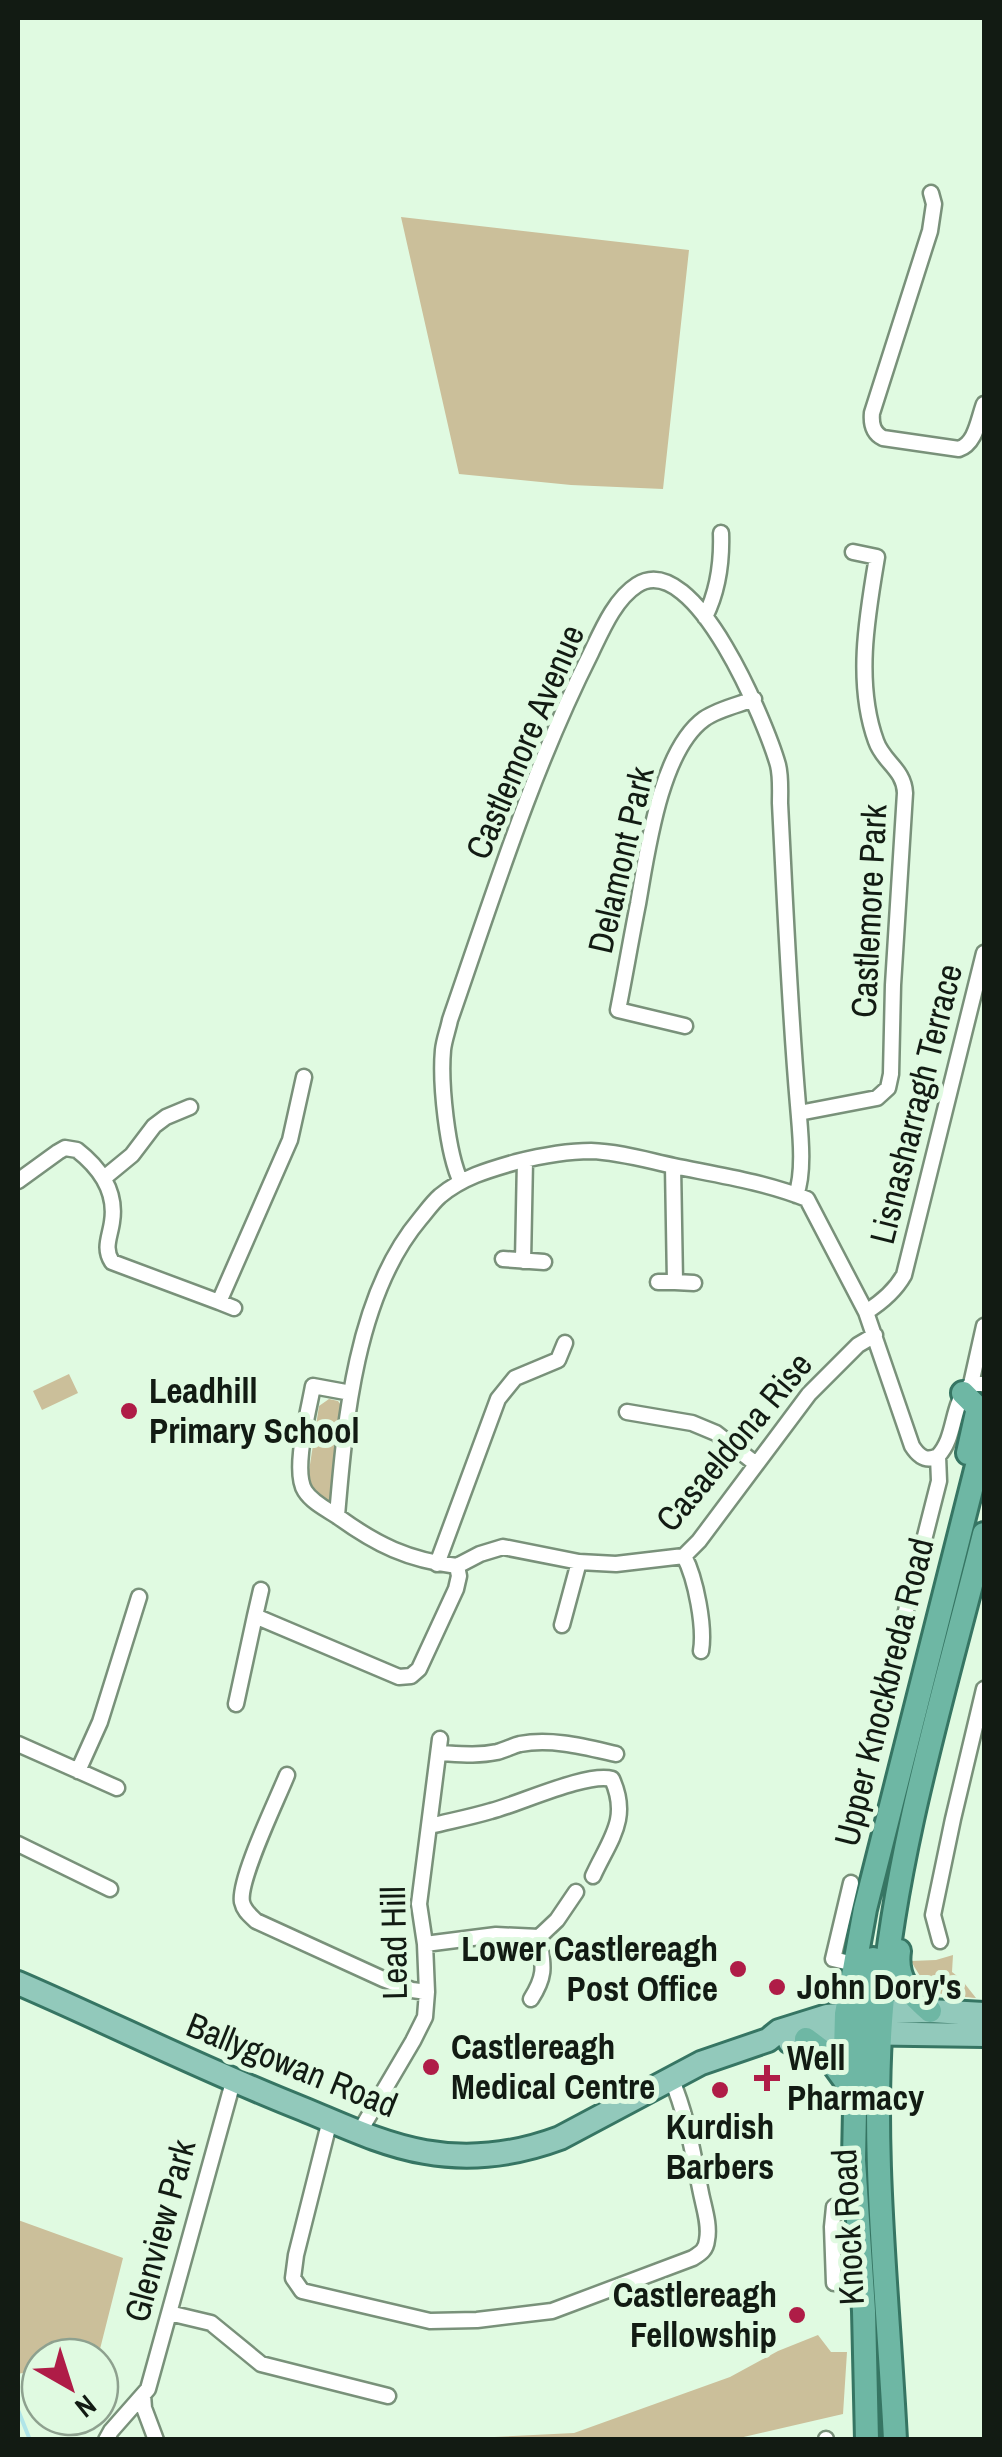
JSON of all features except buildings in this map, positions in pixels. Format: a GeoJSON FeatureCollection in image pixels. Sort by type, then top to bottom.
{"type":"FeatureCollection","features":[{"type":"Feature","properties":{"kind":"highway"},"geometry":{"type":"LineString","coordinates":[[930,2010],[902,1983],[898,1960],[924,1826],[965,1659],[945,1640],[937,1581],[978,1414],[973,1387]]}},
{"type":"Feature","properties":{"kind":"highway","name":"Upper Knockbreda Road"},"geometry":{"type":"LineString","coordinates":[[866,2019],[928,1752],[984,1438]]}},
{"type":"Feature","properties":{"kind":"highway","name":"Upper Knockbreda Road"},"geometry":{"type":"LineString","coordinates":[[866,2019],[854,1964],[873,1875],[945,1640],[984,1534]]}},
{"type":"Feature","properties":{"kind":"highway"},"geometry":{"type":"LineString","coordinates":[[855,2110],[862,2100],[866,2019]]}},
{"type":"Feature","properties":{"kind":"highway","name":"Knock Road"},"geometry":{"type":"LineString","coordinates":[[866,2019],[848,2083],[848,2100],[855,2110],[854,2160],[869,2440]]}},
{"type":"Feature","properties":{"kind":"highway","name":"Knock Road"},"geometry":{"type":"LineString","coordinates":[[866,2019],[878,2078],[878,2153],[895,2440]]}},
{"type":"Feature","properties":{"kind":"highway"},"geometry":{"type":"LineString","coordinates":[[806,2039],[826,2054],[848,2083]]}},
{"type":"Feature","properties":{"kind":"highway"},"geometry":{"type":"LineString","coordinates":[[869,2440],[875,2415],[880,2410],[894,2409]]}},
{"type":"Feature","properties":{"kind":"main road","name":"Ballygowan Road"},"geometry":{"type":"LineString","coordinates":[[18,1983],[233,2082],[330,2120],[398,2146],[465,2156],[506,2153],[560,2138],[670,2078],[712,2058],[768,2040],[779,2032],[827,2016],[866,2019]]}},
{"type":"Feature","properties":{"kind":"main road"},"geometry":{"type":"LineString","coordinates":[[866,2019],[930,2010],[984,2014]]}},
{"type":"Feature","properties":{"kind":"main road"},"geometry":{"type":"LineString","coordinates":[[866,2019],[984,2035]]}},
{"type":"Feature","properties":{"kind":"main road","name":"Ballygowan Road"},"geometry":{"type":"LineString","coordinates":[[768,2040],[780,2044],[806,2039],[866,2019]]}},
{"type":"Feature","properties":{"kind":"street"},"geometry":{"type":"LineString","coordinates":[[931,193],[933,218],[871,420],[875,432],[884,438],[964,448],[972,439],[984,404]]}},
{"type":"Feature","properties":{"kind":"street"},"geometry":{"type":"LineString","coordinates":[[705,618],[714,600],[722,556],[721,533]]}},
{"type":"Feature","properties":{"kind":"street","name":"Castlemore Park"},"geometry":{"type":"LineString","coordinates":[[799,1112],[877,1098],[888,1088],[892,1074],[893,985],[906,794],[902,777],[876,742],[868,706],[865,629],[877,557],[853,552]]}},
{"type":"Feature","properties":{"kind":"street","name":"Castlemore Avenue"},"geometry":{"type":"LineString","coordinates":[[461,1182],[449,1136],[443,1048],[474,949],[570,694],[623,597],[640,583],[653,580],[668,583],[684,594],[730,651],[754,699],[780,769],[789,988],[799,1112],[801,1169],[796,1195]]}},
{"type":"Feature","properties":{"kind":"street","name":"Delamont Park"},"geometry":{"type":"LineString","coordinates":[[685,1026],[618,1010],[654,821],[670,767],[688,735],[715,712],[754,699]]}},
{"type":"Feature","properties":{"kind":"street","name":"Lisnasharragh Terrace"},"geometry":{"type":"LineString","coordinates":[[866,1312],[898,1286],[904,1274],[984,954]]}},
{"type":"Feature","properties":{"kind":"street"},"geometry":{"type":"LineString","coordinates":[[18,1181],[58,1152],[71,1148],[83,1154],[108,1185],[113,1208],[106,1251],[112,1262],[226,1305],[290,1140],[304,1077]]}},
{"type":"Feature","properties":{"kind":"street"},"geometry":{"type":"LineString","coordinates":[[104,1178],[132,1156],[154,1126],[190,1107]]}},
{"type":"Feature","properties":{"kind":"street"},"geometry":{"type":"LineString","coordinates":[[337,1516],[351,1393],[373,1304],[389,1264],[413,1228],[438,1198],[478,1173],[525,1160],[589,1151],[771,1187],[807,1199],[866,1312],[912,1446],[922,1458],[938,1456]]}},
{"type":"Feature","properties":{"kind":"street"},"geometry":{"type":"LineString","coordinates":[[523,1260],[525,1160]]}},
{"type":"Feature","properties":{"kind":"street"},"geometry":{"type":"LineString","coordinates":[[673,1166],[676,1282]]}},
{"type":"Feature","properties":{"kind":"street"},"geometry":{"type":"LineString","coordinates":[[503,1259],[544,1262]]}},
{"type":"Feature","properties":{"kind":"street"},"geometry":{"type":"LineString","coordinates":[[658,1282],[694,1284]]}},
{"type":"Feature","properties":{"kind":"street"},"geometry":{"type":"LineString","coordinates":[[973,1387],[984,1326]]}},
{"type":"Feature","properties":{"kind":"street","name":"Casaeldona Rise"},"geometry":{"type":"LineString","coordinates":[[457,1566],[503,1547],[579,1562],[616,1564],[684,1556],[699,1542],[810,1394],[858,1345],[875,1336]]}},
{"type":"Feature","properties":{"kind":"street"},"geometry":{"type":"LineString","coordinates":[[438,1564],[498,1400],[515,1378],[558,1360],[565,1344]]}},
{"type":"Feature","properties":{"kind":"street"},"geometry":{"type":"LineString","coordinates":[[255,1616],[399,1677],[411,1676],[419,1669],[456,1589],[457,1566],[416,1560],[379,1544],[310,1498],[301,1486],[312,1386],[351,1393]]}},
{"type":"Feature","properties":{"kind":"street","name":"Upper Knockbreda Road"},"geometry":{"type":"LineString","coordinates":[[876,1728],[939,1480],[938,1456],[947,1444],[955,1410],[973,1387]]}},
{"type":"Feature","properties":{"kind":"street"},"geometry":{"type":"LineString","coordinates":[[627,1412],[692,1423],[716,1433],[756,1464]]}},
{"type":"Feature","properties":{"kind":"street"},"geometry":{"type":"LineString","coordinates":[[684,1556],[703,1636],[701,1651]]}},
{"type":"Feature","properties":{"kind":"street"},"geometry":{"type":"LineString","coordinates":[[562,1624],[579,1562]]}},
{"type":"Feature","properties":{"kind":"street"},"geometry":{"type":"LineString","coordinates":[[236,1704],[261,1590]]}},
{"type":"Feature","properties":{"kind":"street"},"geometry":{"type":"LineString","coordinates":[[78,1771],[100,1722],[139,1597]]}},
{"type":"Feature","properties":{"kind":"street"},"geometry":{"type":"LineString","coordinates":[[940,1940],[934,1914],[984,1688]]}},
{"type":"Feature","properties":{"kind":"street"},"geometry":{"type":"LineString","coordinates":[[18,1744],[117,1788]]}},
{"type":"Feature","properties":{"kind":"street","name":"Lead Hill"},"geometry":{"type":"LineString","coordinates":[[360,2131],[425,2017],[425,1944],[419,1904],[440,1746],[471,1755],[500,1752],[518,1744],[574,1745],[616,1754]]}},
{"type":"Feature","properties":{"kind":"street"},"geometry":{"type":"LineString","coordinates":[[287,1775],[246,1877],[240,1898],[244,1910],[256,1920],[383,1979],[427,1992]]}},
{"type":"Feature","properties":{"kind":"street"},"geometry":{"type":"LineString","coordinates":[[430,1826],[491,1812],[592,1778],[612,1779],[621,1816],[593,1876]]}},
{"type":"Feature","properties":{"kind":"street"},"geometry":{"type":"LineString","coordinates":[[18,1844],[110,1889]]}},
{"type":"Feature","properties":{"kind":"street","name":"Upper Knockbreda Road"},"geometry":{"type":"LineString","coordinates":[[850,1884],[832,1959],[854,1964]]}},
{"type":"Feature","properties":{"kind":"street"},"geometry":{"type":"LineString","coordinates":[[425,1944],[496,1936],[539,1937],[557,1920],[576,1892]]}},
{"type":"Feature","properties":{"kind":"street"},"geometry":{"type":"LineString","coordinates":[[532,1999],[542,1981],[539,1937]]}},
{"type":"Feature","properties":{"kind":"street"},"geometry":{"type":"LineString","coordinates":[[330,2120],[296,2255],[294,2278],[302,2292],[430,2321],[525,2315],[552,2311],[693,2258],[706,2246],[707,2224],[693,2153],[681,2102],[670,2078]]}},
{"type":"Feature","properties":{"kind":"street","name":"Glenview Park"},"geometry":{"type":"LineString","coordinates":[[106,2440],[148,2389],[233,2082]]}},
{"type":"Feature","properties":{"kind":"street","name":"Knock Road"},"geometry":{"type":"LineString","coordinates":[[834,2282],[834,2207],[858,2207]]}},
{"type":"Feature","properties":{"kind":"street"},"geometry":{"type":"LineString","coordinates":[[169,2314],[211,2323],[261,2364],[388,2396]]}},
{"type":"Feature","properties":{"kind":"street"},"geometry":{"type":"LineString","coordinates":[[143,2396],[156,2440]]}},
{"type":"Feature","properties":{"kind":"shaded area"},"geometry":{"type":"Polygon","coordinates":[[[401,217],[689,250],[663,489],[459,474],[401,217]]]}},
{"type":"Feature","properties":{"kind":"shaded area"},"geometry":{"type":"Polygon","coordinates":[[[69,1374],[78,1393],[42,1410],[33,1391],[69,1374]]]}},
{"type":"Feature","properties":{"kind":"shaded area"},"geometry":{"type":"Polygon","coordinates":[[[329,1399],[338,1401],[343,1408],[332,1502],[321,1502],[307,1484],[319,1406],[329,1399]]]}},
{"type":"Feature","properties":{"kind":"shaded area"},"geometry":{"type":"Polygon","coordinates":[[[953,1955],[952,1972],[976,1998],[936,1992],[924,1982],[911,1961],[953,1955]]]}},
{"type":"Feature","properties":{"kind":"shaded area"},"geometry":{"type":"Polygon","coordinates":[[[18,2220],[123,2258],[103,2337],[20,2337],[18,2374],[18,2220]]]}},
{"type":"Feature","properties":{"kind":"shaded area"},"geometry":{"type":"Polygon","coordinates":[[[818,2335],[831,2352],[847,2352],[843,2414],[735,2439],[453,2439],[574,2433],[730,2377],[818,2335]]]}},
{"type":"Feature","properties":{"kind":"waterway"},"geometry":{"type":"LineString","coordinates":[[18,2410],[30,2440]]}},
{"type":"Feature","properties":{"kind":"place","name":"Leadhill Primary School"},"geometry":{"type":"Point","coordinates":[129,1411]}},
{"type":"Feature","properties":{"kind":"place","name":"Lower Castlereagh Post Office"},"geometry":{"type":"Point","coordinates":[738,1969]}},
{"type":"Feature","properties":{"kind":"place","name":"John Dory's"},"geometry":{"type":"Point","coordinates":[777,1987]}},
{"type":"Feature","properties":{"kind":"place","name":"Castlereagh Medical Centre"},"geometry":{"type":"Point","coordinates":[431,2067]}},
{"type":"Feature","properties":{"kind":"place","name":"Well Pharmacy"},"geometry":{"type":"Point","coordinates":[767,2078]}},
{"type":"Feature","properties":{"kind":"place","name":"Kurdish Barbers"},"geometry":{"type":"Point","coordinates":[720,2090]}},
{"type":"Feature","properties":{"kind":"place","name":"Castlereagh Fellowship"},"geometry":{"type":"Point","coordinates":[797,2315]}}]}
